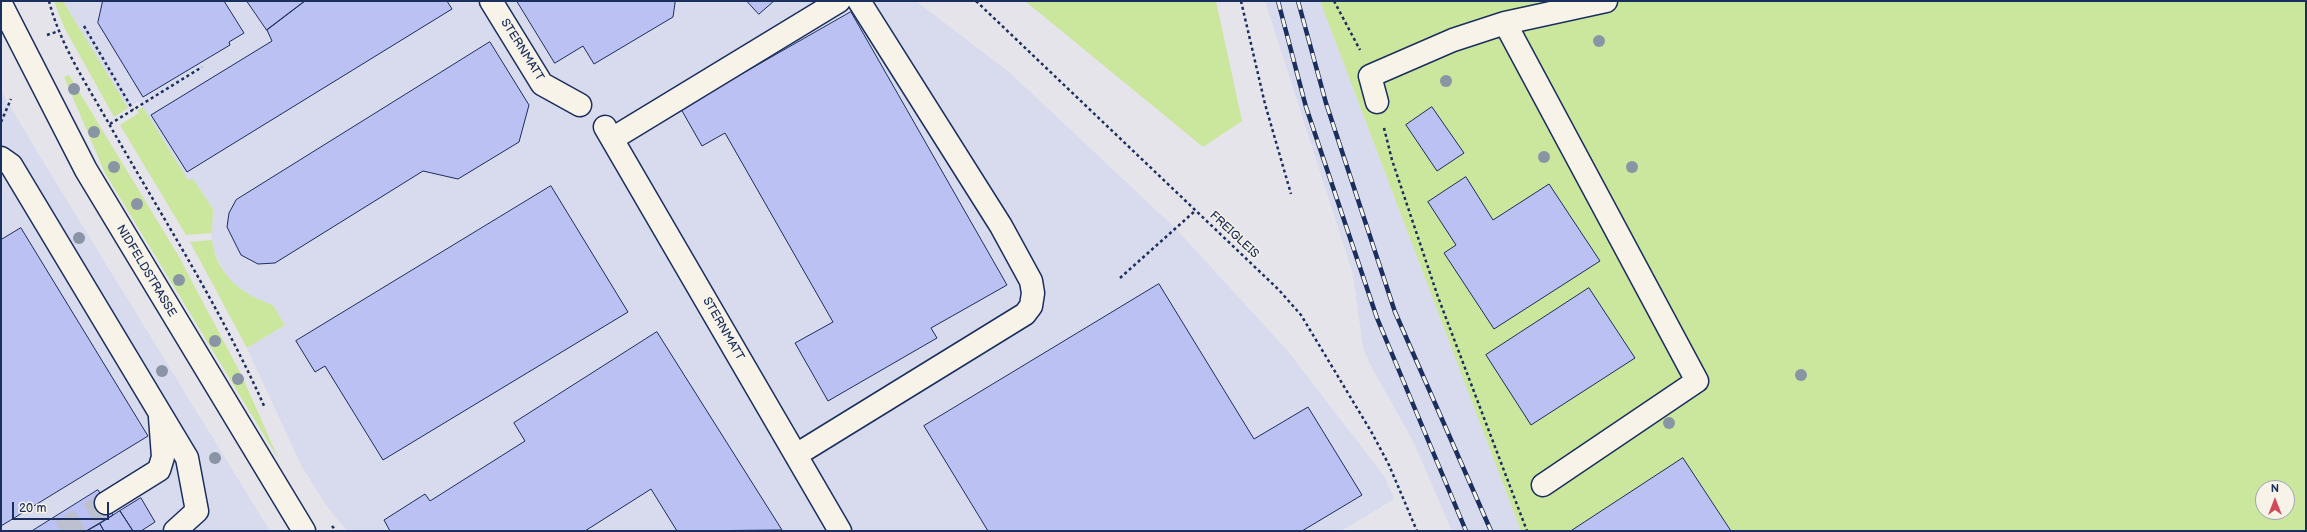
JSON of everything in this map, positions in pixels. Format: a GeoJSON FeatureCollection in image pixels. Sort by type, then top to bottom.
{"type":"FeatureCollection","features":[{"type":"Feature","properties":{"kind":"street","name":"STERNMATT"},"geometry":{"type":"LineString","coordinates":[[491,1],[542,84],[580,105]]}},
{"type":"Feature","properties":{"kind":"street","name":"STERNMATT"},"geometry":{"type":"LineString","coordinates":[[838,531],[796,455],[609,133],[839,1]]}},
{"type":"Feature","properties":{"kind":"street"},"geometry":{"type":"LineString","coordinates":[[796,455],[1025,314],[1031,306],[1033,293],[1031,281],[1001,226],[860,1]]}},
{"type":"Feature","properties":{"kind":"street"},"geometry":{"type":"LineString","coordinates":[[1377,102],[1370,76],[1453,40],[1505,23],[1606,1]]}},
{"type":"Feature","properties":{"kind":"street","name":"NIDFELDSTRASSE"},"geometry":{"type":"LineString","coordinates":[[1,4],[86,170],[304,531]]}},
{"type":"Feature","properties":{"kind":"street"},"geometry":{"type":"LineString","coordinates":[[1505,23],[1697,381],[1543,485]]}},
{"type":"Feature","properties":{"kind":"street"},"geometry":{"type":"LineString","coordinates":[[1,158],[11,165],[187,458],[197,511],[174,531]]}},
{"type":"Feature","properties":{"kind":"street"},"geometry":{"type":"LineString","coordinates":[[106,503],[159,470],[163,457],[159,412]]}},
{"type":"Feature","properties":{"kind":"path"},"geometry":{"type":"LineString","coordinates":[[49,1],[65,46],[198,273],[244,359],[266,410]]}},
{"type":"Feature","properties":{"kind":"path","name":"FREIGLEIS"},"geometry":{"type":"LineString","coordinates":[[976,1],[1279,290],[1301,315],[1389,465],[1417,531]]}},
{"type":"Feature","properties":{"kind":"path"},"geometry":{"type":"LineString","coordinates":[[1241,1],[1265,104],[1291,194]]}},
{"type":"Feature","properties":{"kind":"path"},"geometry":{"type":"LineString","coordinates":[[1334,1],[1359,48],[1370,76]]}},
{"type":"Feature","properties":{"kind":"path"},"geometry":{"type":"LineString","coordinates":[[84,26],[133,110]]}},
{"type":"Feature","properties":{"kind":"path"},"geometry":{"type":"LineString","coordinates":[[110,124],[202,67]]}},
{"type":"Feature","properties":{"kind":"path"},"geometry":{"type":"LineString","coordinates":[[1,122],[11,99]]}},
{"type":"Feature","properties":{"kind":"path"},"geometry":{"type":"LineString","coordinates":[[1377,102],[1392,160],[1438,296],[1527,531]]}},
{"type":"Feature","properties":{"kind":"path"},"geometry":{"type":"LineString","coordinates":[[1120,278],[1195,211]]}},
{"type":"Feature","properties":{"kind":"path"},"geometry":{"type":"LineString","coordinates":[[327,521],[336,531]]}},
{"type":"Feature","properties":{"kind":"shaded area"},"geometry":{"type":"Polygon","coordinates":[[[63,1],[916,1],[1010,73],[1175,228],[1286,349],[1384,476],[1394,499],[1341,531],[347,531],[326,505],[301,465],[247,348],[285,325],[273,305],[254,299],[235,286],[222,269],[213,248],[211,230],[213,209],[188,180],[139,101],[128,108],[63,1]]]}},
{"type":"Feature","properties":{"kind":"shaded area"},"geometry":{"type":"Polygon","coordinates":[[[1265,1],[1320,1],[1521,531],[1452,531],[1413,441],[1371,366],[1363,348],[1353,274],[1265,1]]]}},
{"type":"Feature","properties":{"kind":"shaded area"},"geometry":{"type":"Polygon","coordinates":[[[1,91],[50,173],[270,531],[1,531],[1,91]]]}},
{"type":"Feature","properties":{"kind":"green space"},"geometry":{"type":"Polygon","coordinates":[[[54,1],[63,1],[128,108],[114,117],[64,27],[54,1]]]}},
{"type":"Feature","properties":{"kind":"green space"},"geometry":{"type":"Polygon","coordinates":[[[1025,1],[1216,1],[1242,121],[1203,147],[1025,1]]]}},
{"type":"Feature","properties":{"kind":"green space"},"geometry":{"type":"Polygon","coordinates":[[[1320,1],[2306,1],[2306,531],[1521,531],[1320,1]]]}},
{"type":"Feature","properties":{"kind":"green space"},"geometry":{"type":"Polygon","coordinates":[[[69,75],[178,255],[242,376],[279,460],[105,173],[64,77],[69,75]]]}},
{"type":"Feature","properties":{"kind":"green space"},"geometry":{"type":"Polygon","coordinates":[[[143,107],[188,180],[193,179],[213,209],[212,233],[186,235],[120,125],[139,113],[137,110],[143,107]]]}},
{"type":"Feature","properties":{"kind":"green space"},"geometry":{"type":"Polygon","coordinates":[[[212,240],[214,252],[219,263],[232,282],[251,295],[273,305],[285,325],[247,348],[190,242],[212,240]]]}},
{"type":"Feature","properties":{"kind":"building"},"geometry":{"type":"Polygon","coordinates":[[[103,1],[224,1],[244,33],[229,42],[230,45],[143,97],[98,23],[103,1]]]}},
{"type":"Feature","properties":{"kind":"building"},"geometry":{"type":"Polygon","coordinates":[[[247,1],[305,1],[267,30],[247,1]]]}},
{"type":"Feature","properties":{"kind":"building"},"geometry":{"type":"Polygon","coordinates":[[[305,1],[447,1],[452,9],[187,172],[151,115],[272,41],[267,30],[305,1]]]}},
{"type":"Feature","properties":{"kind":"building"},"geometry":{"type":"Polygon","coordinates":[[[517,1],[675,1],[675,3],[673,17],[594,64],[583,46],[555,63],[517,1]]]}},
{"type":"Feature","properties":{"kind":"building"},"geometry":{"type":"Polygon","coordinates":[[[747,1],[774,1],[759,14],[747,1]]]}},
{"type":"Feature","properties":{"kind":"building"},"geometry":{"type":"Polygon","coordinates":[[[851,12],[1007,285],[931,328],[937,338],[828,401],[795,343],[833,322],[725,133],[702,146],[681,109],[851,12]]]}},
{"type":"Feature","properties":{"kind":"building"},"geometry":{"type":"Polygon","coordinates":[[[490,42],[529,105],[519,142],[458,179],[423,171],[275,263],[258,264],[241,255],[227,227],[229,213],[236,200],[490,42]]]}},
{"type":"Feature","properties":{"kind":"building"},"geometry":{"type":"Polygon","coordinates":[[[1432,107],[1464,153],[1437,171],[1406,125],[1432,107]]]}},
{"type":"Feature","properties":{"kind":"building"},"geometry":{"type":"Polygon","coordinates":[[[1466,177],[1493,220],[1549,184],[1600,261],[1494,329],[1444,253],[1456,245],[1428,202],[1466,177]]]}},
{"type":"Feature","properties":{"kind":"building"},"geometry":{"type":"Polygon","coordinates":[[[551,186],[628,312],[383,460],[325,366],[315,372],[296,341],[551,186]]]}},
{"type":"Feature","properties":{"kind":"building"},"geometry":{"type":"Polygon","coordinates":[[[21,228],[148,436],[1,526],[1,240],[21,228]]]}},
{"type":"Feature","properties":{"kind":"building"},"geometry":{"type":"Polygon","coordinates":[[[1159,284],[1254,439],[1308,407],[1362,495],[1302,531],[988,531],[924,426],[1159,284]]]}},
{"type":"Feature","properties":{"kind":"building"},"geometry":{"type":"Polygon","coordinates":[[[1589,288],[1635,358],[1531,425],[1486,355],[1589,288]]]}},
{"type":"Feature","properties":{"kind":"building"},"geometry":{"type":"Polygon","coordinates":[[[657,332],[782,530],[677,531],[651,489],[585,531],[390,531],[384,520],[425,494],[430,501],[525,441],[514,423],[657,332]]]}},
{"type":"Feature","properties":{"kind":"building"},"geometry":{"type":"Polygon","coordinates":[[[1683,458],[1731,531],[1571,531],[1683,458]]]}},
{"type":"Feature","properties":{"kind":"building"},"geometry":{"type":"Polygon","coordinates":[[[98,490],[113,515],[86,531],[32,531],[98,490]]]}},
{"type":"Feature","properties":{"kind":"building"},"geometry":{"type":"Polygon","coordinates":[[[141,498],[155,522],[141,531],[133,531],[120,511],[141,498]]]}},
{"type":"Feature","properties":{"kind":"building"},"geometry":{"type":"Polygon","coordinates":[[[120,511],[133,531],[104,531],[100,524],[120,511]]]}},
{"type":"Feature","properties":{"kind":"building"},"geometry":{"type":"Polygon","coordinates":[[[100,524],[104,531],[87,531],[100,524]]]}},
{"type":"Feature","properties":{"kind":"tunnel"},"geometry":{"type":"LineString","coordinates":[[61,531],[106,503]]}},
{"type":"Feature","properties":{"kind":"railway"},"geometry":{"type":"LineString","coordinates":[[1278,1],[1306,107],[1377,318],[1466,531]]}},
{"type":"Feature","properties":{"kind":"railway"},"geometry":{"type":"LineString","coordinates":[[1298,1],[1326,103],[1395,312],[1491,531]]}}]}
